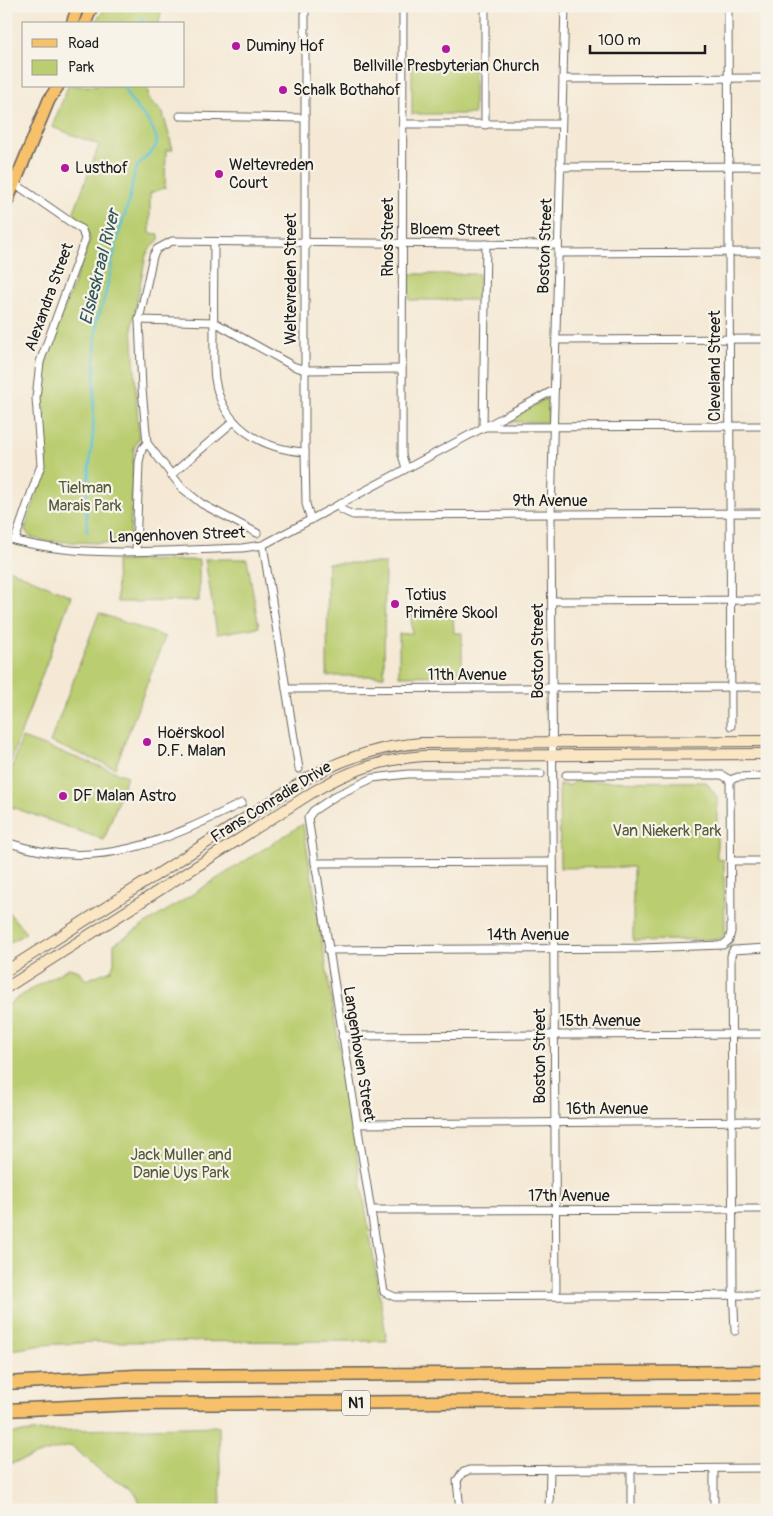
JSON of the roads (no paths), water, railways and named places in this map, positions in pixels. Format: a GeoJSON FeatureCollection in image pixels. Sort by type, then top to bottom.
{"type":"FeatureCollection","features":[{"type":"Feature","properties":{"kind":"highway","name":"N1"},"geometry":{"type":"LineString","coordinates":[[6,1382],[136,1376],[767,1372]]}},
{"type":"Feature","properties":{"kind":"highway","name":"N1"},"geometry":{"type":"LineString","coordinates":[[6,1410],[135,1404],[767,1400]]}},
{"type":"Feature","properties":{"kind":"main road"},"geometry":{"type":"LineString","coordinates":[[73,22],[78,6]]}},
{"type":"Feature","properties":{"kind":"main road"},"geometry":{"type":"LineString","coordinates":[[86,22],[92,6]]}},
{"type":"Feature","properties":{"kind":"main road"},"geometry":{"type":"LineString","coordinates":[[49,100],[50,88]]}},
{"type":"Feature","properties":{"kind":"main road"},"geometry":{"type":"LineString","coordinates":[[6,204],[49,100],[57,88]]}},
{"type":"Feature","properties":{"kind":"main road","name":"Frans Conradie Drive"},"geometry":{"type":"LineString","coordinates":[[6,971],[308,778],[347,759],[382,748],[412,744],[767,741]]}},
{"type":"Feature","properties":{"kind":"main road","name":"Frans Conradie Drive"},"geometry":{"type":"LineString","coordinates":[[6,988],[339,777],[382,762],[408,758],[552,755],[767,754]]}},
{"type":"Feature","properties":{"kind":"street","name":"Weltevreden Street"},"geometry":{"type":"LineString","coordinates":[[305,6],[305,452],[306,504],[311,520]]}},
{"type":"Feature","properties":{"kind":"street","name":"Rhos Street"},"geometry":{"type":"LineString","coordinates":[[403,6],[401,369],[402,455],[406,468]]}},
{"type":"Feature","properties":{"kind":"street"},"geometry":{"type":"LineString","coordinates":[[485,6],[485,125]]}},
{"type":"Feature","properties":{"kind":"street","name":"Boston Street"},"geometry":{"type":"LineString","coordinates":[[556,1296],[551,514],[565,6]]}},
{"type":"Feature","properties":{"kind":"street","name":"Cleveland Street"},"geometry":{"type":"LineString","coordinates":[[728,6],[731,726]]}},
{"type":"Feature","properties":{"kind":"street"},"geometry":{"type":"LineString","coordinates":[[563,79],[767,78]]}},
{"type":"Feature","properties":{"kind":"street"},"geometry":{"type":"LineString","coordinates":[[180,116],[305,118]]}},
{"type":"Feature","properties":{"kind":"street"},"geometry":{"type":"LineString","coordinates":[[403,124],[562,124]]}},
{"type":"Feature","properties":{"kind":"street"},"geometry":{"type":"LineString","coordinates":[[560,167],[767,166]]}},
{"type":"Feature","properties":{"kind":"street","name":"Alexandra Street"},"geometry":{"type":"LineString","coordinates":[[14,183],[82,230],[85,239],[40,362],[36,398],[41,465],[15,540]]}},
{"type":"Feature","properties":{"kind":"street","name":"Bloem Street"},"geometry":{"type":"LineString","coordinates":[[139,320],[153,256],[157,248],[172,241],[486,244],[558,249],[767,252]]}},
{"type":"Feature","properties":{"kind":"street"},"geometry":{"type":"LineString","coordinates":[[214,242],[215,380],[220,397],[234,421],[247,434],[263,444],[280,450],[305,452]]}},
{"type":"Feature","properties":{"kind":"street"},"geometry":{"type":"LineString","coordinates":[[482,427],[486,244]]}},
{"type":"Feature","properties":{"kind":"street"},"geometry":{"type":"LineString","coordinates":[[257,533],[202,504],[182,488],[147,443],[139,320],[214,322],[293,366],[305,370],[401,369]]}},
{"type":"Feature","properties":{"kind":"street"},"geometry":{"type":"LineString","coordinates":[[556,340],[767,339]]}},
{"type":"Feature","properties":{"kind":"street"},"geometry":{"type":"LineString","coordinates":[[263,545],[554,390]]}},
{"type":"Feature","properties":{"kind":"street"},"geometry":{"type":"LineString","coordinates":[[171,475],[234,421]]}},
{"type":"Feature","properties":{"kind":"street"},"geometry":{"type":"LineString","coordinates":[[482,427],[767,426]]}},
{"type":"Feature","properties":{"kind":"street"},"geometry":{"type":"LineString","coordinates":[[136,551],[139,462],[142,449],[147,443]]}},
{"type":"Feature","properties":{"kind":"street","name":"9th Avenue"},"geometry":{"type":"LineString","coordinates":[[338,505],[342,510],[353,515],[767,513]]}},
{"type":"Feature","properties":{"kind":"street","name":"Langenhoven Street"},"geometry":{"type":"LineString","coordinates":[[6,538],[54,549],[84,551],[242,548],[263,545],[299,769]]}},
{"type":"Feature","properties":{"kind":"street"},"geometry":{"type":"LineString","coordinates":[[552,601],[767,600]]}},
{"type":"Feature","properties":{"kind":"street","name":"11th Avenue"},"geometry":{"type":"LineString","coordinates":[[286,689],[767,687]]}},
{"type":"Feature","properties":{"kind":"street","name":"Langenhoven Street"},"geometry":{"type":"LineString","coordinates":[[541,774],[408,774],[378,777],[354,785],[313,811],[309,816],[328,950],[382,1288],[387,1294],[395,1296],[556,1296]]}},
{"type":"Feature","properties":{"kind":"street"},"geometry":{"type":"LineString","coordinates":[[566,775],[722,775],[730,780]]}},
{"type":"Feature","properties":{"kind":"street"},"geometry":{"type":"LineString","coordinates":[[730,780],[738,777],[767,776]]}},
{"type":"Feature","properties":{"kind":"street"},"geometry":{"type":"LineString","coordinates":[[730,780],[731,861],[767,861]]}},
{"type":"Feature","properties":{"kind":"street"},"geometry":{"type":"LineString","coordinates":[[6,842],[45,852],[110,853],[148,845],[181,833],[242,802]]}},
{"type":"Feature","properties":{"kind":"street","name":"14th Avenue"},"geometry":{"type":"LineString","coordinates":[[328,950],[715,947],[726,943],[731,932],[731,861]]}},
{"type":"Feature","properties":{"kind":"street"},"geometry":{"type":"LineString","coordinates":[[315,863],[553,862]]}},
{"type":"Feature","properties":{"kind":"street"},"geometry":{"type":"LineString","coordinates":[[735,1331],[732,1209],[731,956],[734,950],[741,948],[767,948]]}},
{"type":"Feature","properties":{"kind":"street","name":"15th Avenue"},"geometry":{"type":"LineString","coordinates":[[342,1036],[767,1034]]}},
{"type":"Feature","properties":{"kind":"street","name":"16th Avenue"},"geometry":{"type":"LineString","coordinates":[[357,1124],[767,1121]]}},
{"type":"Feature","properties":{"kind":"street","name":"17th Avenue"},"geometry":{"type":"LineString","coordinates":[[370,1210],[767,1209]]}},
{"type":"Feature","properties":{"kind":"street"},"geometry":{"type":"LineString","coordinates":[[556,1296],[767,1295]]}},
{"type":"Feature","properties":{"kind":"street"},"geometry":{"type":"LineString","coordinates":[[714,1468],[714,1510]]}},
{"type":"Feature","properties":{"kind":"street"},"geometry":{"type":"LineString","coordinates":[[460,1510],[457,1481],[462,1474],[469,1470],[767,1468]]}},
{"type":"Feature","properties":{"kind":"street"},"geometry":{"type":"LineString","coordinates":[[549,1510],[550,1469]]}},
{"type":"Feature","properties":{"kind":"street"},"geometry":{"type":"LineString","coordinates":[[631,1469],[632,1510]]}},
{"type":"Feature","properties":{"kind":"waterway","name":"Elsieskraal River"},"geometry":{"type":"LineString","coordinates":[[141,22],[142,18]]}},
{"type":"Feature","properties":{"kind":"waterway","name":"Elsieskraal River"},"geometry":{"type":"LineString","coordinates":[[87,532],[86,501],[93,434],[96,321],[106,292],[135,171],[139,163],[154,150],[157,142],[150,124],[124,88]]}},
{"type":"Feature","properties":{"kind":"place","name":"Duminy Hof"},"geometry":{"type":"Point","coordinates":[236,46]}},
{"type":"Feature","properties":{"kind":"place","name":"Bellville Presbyterian Church"},"geometry":{"type":"Point","coordinates":[446,49]}},
{"type":"Feature","properties":{"kind":"place","name":"Schalk Bothahof"},"geometry":{"type":"Point","coordinates":[283,90]}},
{"type":"Feature","properties":{"kind":"place","name":"Lusthof"},"geometry":{"type":"Point","coordinates":[65,168]}},
{"type":"Feature","properties":{"kind":"place","name":"Weltevreden Court"},"geometry":{"type":"Point","coordinates":[219,174]}},
{"type":"Feature","properties":{"kind":"place","name":"Totius Primêre Skool"},"geometry":{"type":"Point","coordinates":[395,604]}},
{"type":"Feature","properties":{"kind":"place","name":"Hoërskool D.F. Malan"},"geometry":{"type":"Point","coordinates":[147,742]}},
{"type":"Feature","properties":{"kind":"place","name":"DF Malan Astro"},"geometry":{"type":"Point","coordinates":[63,796]}},
{"type":"Feature","properties":{"kind":"park label","name":"Tielman Marais Park"},"geometry":{"type":"Point","coordinates":[85,497]}},
{"type":"Feature","properties":{"kind":"park label","name":"Van Niekerk Park"},"geometry":{"type":"Point","coordinates":[667,831]}},
{"type":"Feature","properties":{"kind":"park label","name":"Jack Muller and Danie Uys Park"},"geometry":{"type":"Point","coordinates":[181,1164]}}]}
